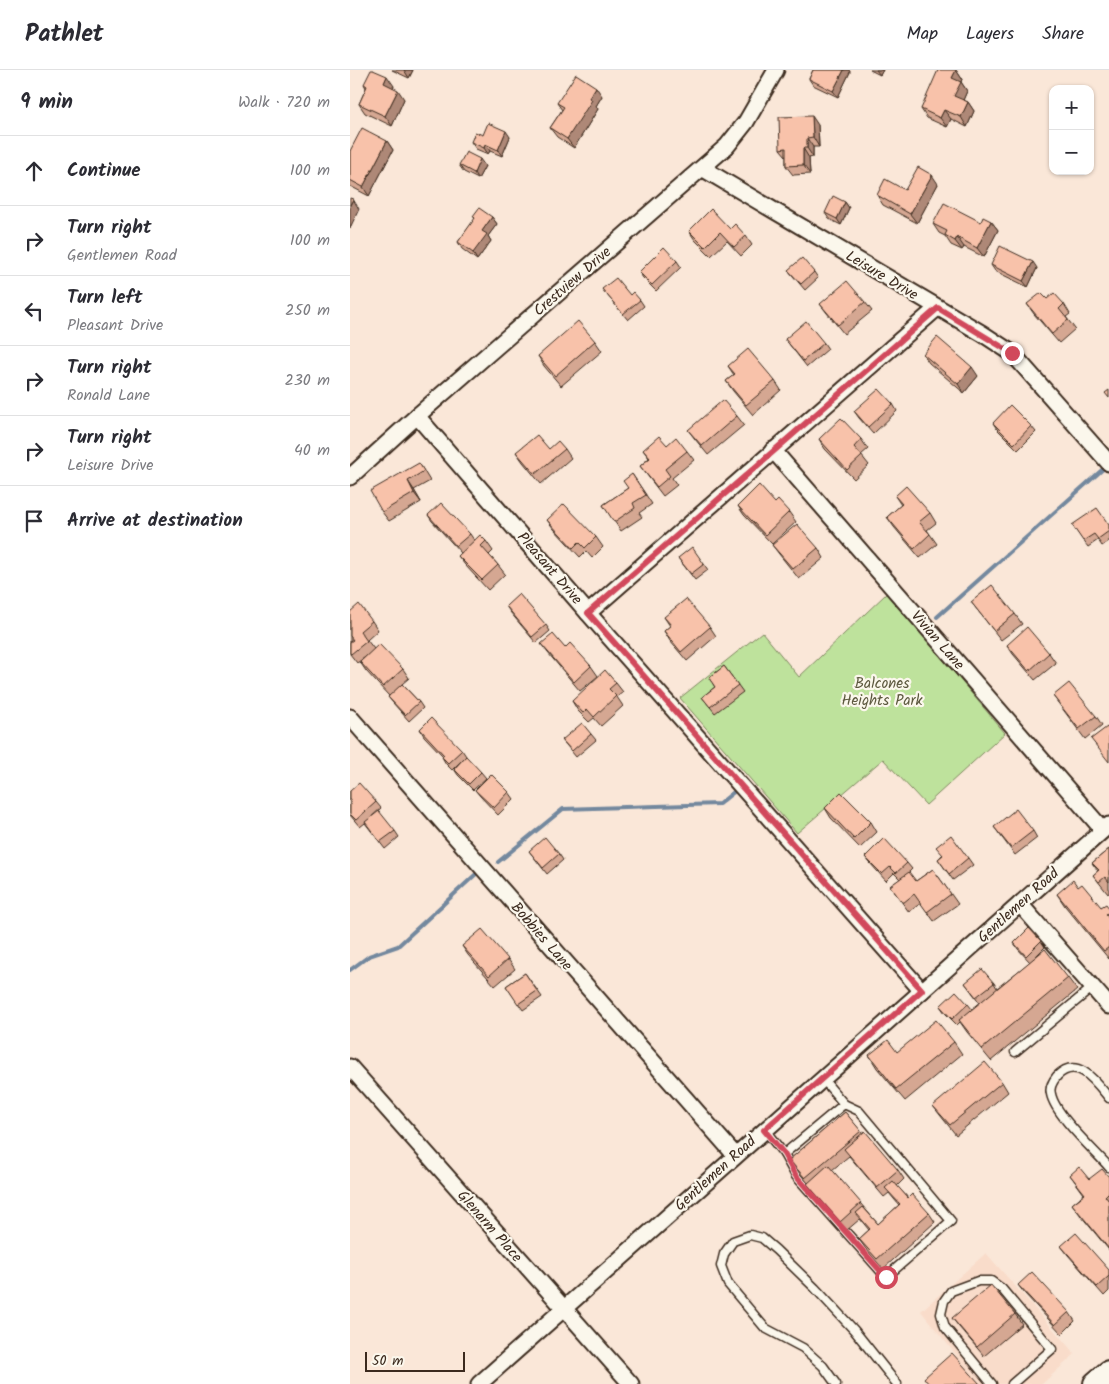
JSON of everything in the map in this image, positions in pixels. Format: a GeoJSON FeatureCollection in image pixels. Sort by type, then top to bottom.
{"type":"FeatureCollection","features":[{"type":"Feature","properties":{"kind":"main road"},"geometry":{"type":"LineString","coordinates":[[1096,1384],[1109,1373]]}},
{"type":"Feature","properties":{"kind":"street","name":"Crestview Drive"},"geometry":{"type":"LineString","coordinates":[[350,477],[417,416],[727,146],[746,122],[776,70]]}},
{"type":"Feature","properties":{"kind":"street","name":"Leisure Drive"},"geometry":{"type":"LineString","coordinates":[[702,168],[1012,353],[1109,463]]}},
{"type":"Feature","properties":{"kind":"street"},"geometry":{"type":"LineString","coordinates":[[588,613],[938,308]]}},
{"type":"Feature","properties":{"kind":"street","name":"Pleasant Drive"},"geometry":{"type":"LineString","coordinates":[[417,416],[588,613],[922,990]]}},
{"type":"Feature","properties":{"kind":"street","name":"Vivian Lane"},"geometry":{"type":"LineString","coordinates":[[773,450],[1106,827]]}},
{"type":"Feature","properties":{"kind":"street","name":"Bobbies Lane"},"geometry":{"type":"LineString","coordinates":[[350,716],[735,1155]]}},
{"type":"Feature","properties":{"kind":"street","name":"Gentlemen Road"},"geometry":{"type":"LineString","coordinates":[[479,1384],[1106,827]]}},
{"type":"Feature","properties":{"kind":"street"},"geometry":{"type":"LineString","coordinates":[[1020,904],[1109,1006]]}},
{"type":"Feature","properties":{"kind":"street","name":"Glenarm Place"},"geometry":{"type":"LineString","coordinates":[[350,1067],[631,1384]]}},
{"type":"Feature","properties":{"kind":"lane"},"geometry":{"type":"LineString","coordinates":[[1016,1052],[1093,987]]}},
{"type":"Feature","properties":{"kind":"lane"},"geometry":{"type":"LineString","coordinates":[[1109,1098],[1089,1075],[1082,1070],[1065,1071],[1056,1077],[1050,1087],[1050,1094],[1061,1114],[1109,1167]]}},
{"type":"Feature","properties":{"kind":"lane"},"geometry":{"type":"LineString","coordinates":[[764,1130],[784,1154],[796,1176],[886,1277],[950,1221],[859,1111],[844,1104],[822,1078]]}},
{"type":"Feature","properties":{"kind":"lane"},"geometry":{"type":"LineString","coordinates":[[784,1154],[844,1104]]}},
{"type":"Feature","properties":{"kind":"lane"},"geometry":{"type":"LineString","coordinates":[[836,1384],[823,1366],[803,1348],[765,1328],[728,1284],[721,1266],[724,1254],[733,1241],[750,1236],[762,1238],[776,1250],[854,1330],[897,1384]]}},
{"type":"Feature","properties":{"kind":"lane"},"geometry":{"type":"LineString","coordinates":[[992,1384],[945,1327],[941,1314],[944,1301],[951,1291],[978,1281],[990,1281],[1002,1288],[1052,1349],[1012,1384]]}},
{"type":"Feature","properties":{"kind":"shaded area"},"geometry":{"type":"Polygon","coordinates":[[[986,1253],[1075,1354],[1042,1384],[927,1384],[957,1356],[921,1311],[986,1253]]]}},
{"type":"Feature","properties":{"kind":"green space","name":"Balcones Heights Park"},"geometry":{"type":"Polygon","coordinates":[[[887,593],[1005,733],[926,805],[883,759],[797,833],[680,698],[762,632],[799,677],[887,593]]]}},
{"type":"Feature","properties":{"kind":"building"},"geometry":{"type":"Polygon","coordinates":[[[371,70],[387,76],[384,83],[398,90],[385,116],[359,104],[367,86],[364,84],[371,70]]]}},
{"type":"Feature","properties":{"kind":"building"},"geometry":{"type":"Polygon","coordinates":[[[813,70],[844,70],[833,91],[809,79],[813,70]]]}},
{"type":"Feature","properties":{"kind":"building"},"geometry":{"type":"Polygon","coordinates":[[[938,70],[956,70],[952,78],[961,82],[954,96],[968,102],[961,117],[944,110],[940,118],[921,109],[938,70]]]}},
{"type":"Feature","properties":{"kind":"building"},"geometry":{"type":"Polygon","coordinates":[[[576,74],[596,87],[589,98],[592,100],[567,139],[550,128],[564,107],[557,103],[576,74]]]}},
{"type":"Feature","properties":{"kind":"building"},"geometry":{"type":"Polygon","coordinates":[[[812,116],[813,137],[807,138],[807,148],[803,148],[803,165],[786,166],[786,148],[780,149],[779,117],[812,116]]]}},
{"type":"Feature","properties":{"kind":"building"},"geometry":{"type":"Polygon","coordinates":[[[488,123],[506,131],[498,150],[485,144],[484,148],[471,142],[475,132],[483,135],[488,123]]]}},
{"type":"Feature","properties":{"kind":"building"},"geometry":{"type":"Polygon","coordinates":[[[362,128],[387,141],[363,187],[350,180],[350,151],[362,128]]]}},
{"type":"Feature","properties":{"kind":"building"},"geometry":{"type":"Polygon","coordinates":[[[466,152],[480,159],[474,173],[459,165],[466,152]]]}},
{"type":"Feature","properties":{"kind":"building"},"geometry":{"type":"Polygon","coordinates":[[[918,167],[932,175],[910,214],[877,195],[885,179],[905,190],[918,167]]]}},
{"type":"Feature","properties":{"kind":"building"},"geometry":{"type":"Polygon","coordinates":[[[833,196],[845,202],[837,219],[825,213],[833,196]]]}},
{"type":"Feature","properties":{"kind":"building"},"geometry":{"type":"Polygon","coordinates":[[[944,203],[981,222],[983,217],[991,221],[977,248],[957,237],[955,241],[945,235],[947,231],[933,224],[944,203]]]}},
{"type":"Feature","properties":{"kind":"building"},"geometry":{"type":"Polygon","coordinates":[[[479,208],[492,217],[482,231],[487,234],[473,253],[458,242],[475,218],[473,216],[479,208]]]}},
{"type":"Feature","properties":{"kind":"building"},"geometry":{"type":"Polygon","coordinates":[[[711,209],[730,229],[735,224],[746,236],[734,247],[720,232],[705,247],[689,231],[711,209]]]}},
{"type":"Feature","properties":{"kind":"building"},"geometry":{"type":"Polygon","coordinates":[[[1000,246],[1033,262],[1023,281],[991,265],[1000,246]]]}},
{"type":"Feature","properties":{"kind":"building"},"geometry":{"type":"Polygon","coordinates":[[[664,247],[677,261],[652,285],[639,272],[664,247]]]}},
{"type":"Feature","properties":{"kind":"building"},"geometry":{"type":"Polygon","coordinates":[[[802,258],[814,272],[801,284],[788,270],[802,258]]]}},
{"type":"Feature","properties":{"kind":"building"},"geometry":{"type":"Polygon","coordinates":[[[616,278],[630,295],[633,292],[640,300],[623,314],[602,289],[616,278]]]}},
{"type":"Feature","properties":{"kind":"building"},"geometry":{"type":"Polygon","coordinates":[[[847,281],[865,302],[838,325],[820,304],[847,281]]]}},
{"type":"Feature","properties":{"kind":"building"},"geometry":{"type":"Polygon","coordinates":[[[1041,293],[1047,299],[1054,293],[1064,304],[1059,309],[1068,320],[1052,334],[1027,304],[1041,293]]]}},
{"type":"Feature","properties":{"kind":"building"},"geometry":{"type":"Polygon","coordinates":[[[578,321],[595,341],[555,376],[538,356],[578,321]]]}},
{"type":"Feature","properties":{"kind":"building"},"geometry":{"type":"Polygon","coordinates":[[[806,321],[824,343],[803,361],[785,339],[806,321]]]}},
{"type":"Feature","properties":{"kind":"building"},"geometry":{"type":"Polygon","coordinates":[[[937,337],[972,367],[958,384],[923,354],[937,337]]]}},
{"type":"Feature","properties":{"kind":"building"},"geometry":{"type":"Polygon","coordinates":[[[748,349],[775,381],[746,405],[726,381],[735,374],[728,366],[748,349]]]}},
{"type":"Feature","properties":{"kind":"building"},"geometry":{"type":"Polygon","coordinates":[[[879,389],[893,404],[868,427],[854,411],[879,389]]]}},
{"type":"Feature","properties":{"kind":"building"},"geometry":{"type":"Polygon","coordinates":[[[1109,390],[1109,398],[1105,393],[1109,390]]]}},
{"type":"Feature","properties":{"kind":"building"},"geometry":{"type":"Polygon","coordinates":[[[723,400],[737,416],[702,446],[688,430],[723,400]]]}},
{"type":"Feature","properties":{"kind":"building"},"geometry":{"type":"Polygon","coordinates":[[[1010,405],[1031,426],[1014,444],[993,423],[1010,405]]]}},
{"type":"Feature","properties":{"kind":"building"},"geometry":{"type":"Polygon","coordinates":[[[841,418],[861,439],[854,447],[862,456],[847,470],[819,439],[841,418]]]}},
{"type":"Feature","properties":{"kind":"building"},"geometry":{"type":"Polygon","coordinates":[[[537,435],[549,449],[558,441],[565,449],[535,474],[516,452],[537,435]]]}},
{"type":"Feature","properties":{"kind":"building"},"geometry":{"type":"Polygon","coordinates":[[[659,436],[667,445],[676,437],[687,451],[665,469],[670,476],[657,487],[640,466],[650,458],[643,450],[659,436]]]}},
{"type":"Feature","properties":{"kind":"building"},"geometry":{"type":"Polygon","coordinates":[[[419,463],[424,471],[408,481],[414,493],[382,512],[370,491],[419,463]]]}},
{"type":"Feature","properties":{"kind":"building"},"geometry":{"type":"Polygon","coordinates":[[[632,474],[646,495],[633,503],[635,508],[614,522],[603,505],[628,488],[623,481],[632,474]]]}},
{"type":"Feature","properties":{"kind":"building"},"geometry":{"type":"Polygon","coordinates":[[[759,485],[775,503],[778,500],[789,512],[765,535],[738,506],[759,485]]]}},
{"type":"Feature","properties":{"kind":"building"},"geometry":{"type":"Polygon","coordinates":[[[906,486],[930,513],[919,522],[930,534],[914,549],[887,517],[902,504],[895,496],[906,486]]]}},
{"type":"Feature","properties":{"kind":"building"},"geometry":{"type":"Polygon","coordinates":[[[441,503],[470,534],[456,546],[428,515],[441,503]]]}},
{"type":"Feature","properties":{"kind":"building"},"geometry":{"type":"Polygon","coordinates":[[[564,504],[596,537],[585,548],[579,542],[573,548],[547,520],[564,504]]]}},
{"type":"Feature","properties":{"kind":"building"},"geometry":{"type":"Polygon","coordinates":[[[1097,508],[1109,525],[1109,531],[1098,539],[1094,534],[1083,541],[1072,525],[1097,508]]]}},
{"type":"Feature","properties":{"kind":"building"},"geometry":{"type":"Polygon","coordinates":[[[797,524],[818,548],[793,569],[772,545],[797,524]]]}},
{"type":"Feature","properties":{"kind":"building"},"geometry":{"type":"Polygon","coordinates":[[[480,535],[486,541],[481,546],[498,565],[482,580],[458,556],[480,535]]]}},
{"type":"Feature","properties":{"kind":"building"},"geometry":{"type":"Polygon","coordinates":[[[692,547],[704,564],[691,574],[678,558],[692,547]]]}},
{"type":"Feature","properties":{"kind":"building"},"geometry":{"type":"Polygon","coordinates":[[[992,585],[1015,614],[994,631],[971,602],[992,585]]]}},
{"type":"Feature","properties":{"kind":"building"},"geometry":{"type":"Polygon","coordinates":[[[519,594],[546,625],[532,637],[506,606],[519,594]]]}},
{"type":"Feature","properties":{"kind":"building"},"geometry":{"type":"Polygon","coordinates":[[[686,599],[710,627],[681,652],[664,631],[671,625],[664,617],[686,599]]]}},
{"type":"Feature","properties":{"kind":"building"},"geometry":{"type":"Polygon","coordinates":[[[359,604],[372,621],[360,631],[367,641],[351,654],[350,642],[353,640],[350,636],[350,612],[359,604]]]}},
{"type":"Feature","properties":{"kind":"building"},"geometry":{"type":"Polygon","coordinates":[[[1027,627],[1049,653],[1029,671],[1007,645],[1027,627]]]}},
{"type":"Feature","properties":{"kind":"building"},"geometry":{"type":"Polygon","coordinates":[[[553,634],[565,648],[570,643],[591,666],[574,682],[541,644],[553,634]]]}},
{"type":"Feature","properties":{"kind":"building"},"geometry":{"type":"Polygon","coordinates":[[[379,644],[403,669],[383,687],[360,662],[379,644]]]}},
{"type":"Feature","properties":{"kind":"building"},"geometry":{"type":"Polygon","coordinates":[[[724,666],[738,685],[710,707],[702,697],[715,687],[709,678],[724,666]]]}},
{"type":"Feature","properties":{"kind":"building"},"geometry":{"type":"Polygon","coordinates":[[[605,670],[616,683],[609,689],[616,696],[594,717],[587,709],[583,713],[572,701],[605,670]]]}},
{"type":"Feature","properties":{"kind":"building"},"geometry":{"type":"Polygon","coordinates":[[[1069,683],[1096,716],[1079,729],[1053,696],[1069,683]]]}},
{"type":"Feature","properties":{"kind":"building"},"geometry":{"type":"Polygon","coordinates":[[[402,684],[419,702],[405,715],[388,697],[402,684]]]}},
{"type":"Feature","properties":{"kind":"building"},"geometry":{"type":"Polygon","coordinates":[[[431,718],[462,750],[448,763],[442,757],[444,755],[420,729],[431,718]]]}},
{"type":"Feature","properties":{"kind":"building"},"geometry":{"type":"Polygon","coordinates":[[[582,723],[591,734],[572,751],[562,740],[582,723]]]}},
{"type":"Feature","properties":{"kind":"building"},"geometry":{"type":"Polygon","coordinates":[[[1107,727],[1109,730],[1109,762],[1091,739],[1107,727]]]}},
{"type":"Feature","properties":{"kind":"building"},"geometry":{"type":"Polygon","coordinates":[[[466,756],[481,772],[469,784],[454,769],[466,756]]]}},
{"type":"Feature","properties":{"kind":"building"},"geometry":{"type":"Polygon","coordinates":[[[491,774],[509,792],[494,808],[475,790],[491,774]]]}},
{"type":"Feature","properties":{"kind":"building"},"geometry":{"type":"Polygon","coordinates":[[[359,783],[376,802],[356,820],[350,814],[350,791],[359,783]]]}},
{"type":"Feature","properties":{"kind":"building"},"geometry":{"type":"Polygon","coordinates":[[[841,792],[871,822],[854,839],[825,808],[841,792]]]}},
{"type":"Feature","properties":{"kind":"building"},"geometry":{"type":"Polygon","coordinates":[[[1016,809],[1033,831],[1011,848],[994,827],[1016,809]]]}},
{"type":"Feature","properties":{"kind":"building"},"geometry":{"type":"Polygon","coordinates":[[[379,811],[395,831],[380,842],[365,822],[379,811]]]}},
{"type":"Feature","properties":{"kind":"building"},"geometry":{"type":"Polygon","coordinates":[[[951,835],[968,858],[949,874],[938,859],[943,855],[936,847],[951,835]]]}},
{"type":"Feature","properties":{"kind":"building"},"geometry":{"type":"Polygon","coordinates":[[[545,837],[559,854],[543,868],[529,851],[545,837]]]}},
{"type":"Feature","properties":{"kind":"building"},"geometry":{"type":"Polygon","coordinates":[[[884,838],[907,863],[896,873],[890,867],[882,874],[865,857],[884,838]]]}},
{"type":"Feature","properties":{"kind":"building"},"geometry":{"type":"Polygon","coordinates":[[[1109,849],[1109,882],[1105,877],[1099,882],[1093,875],[1099,870],[1092,863],[1109,849]]]}},
{"type":"Feature","properties":{"kind":"building"},"geometry":{"type":"Polygon","coordinates":[[[933,869],[951,894],[927,912],[914,894],[903,903],[890,886],[909,872],[916,881],[933,869]]]}},
{"type":"Feature","properties":{"kind":"building"},"geometry":{"type":"Polygon","coordinates":[[[1073,880],[1078,887],[1082,884],[1101,907],[1106,904],[1109,908],[1109,912],[1106,914],[1109,919],[1109,947],[1104,951],[1057,894],[1073,880]]]}},
{"type":"Feature","properties":{"kind":"building"},"geometry":{"type":"Polygon","coordinates":[[[1029,928],[1041,941],[1026,956],[1014,943],[1029,928]]]}},
{"type":"Feature","properties":{"kind":"building"},"geometry":{"type":"Polygon","coordinates":[[[482,929],[508,959],[489,976],[462,946],[482,929]]]}},
{"type":"Feature","properties":{"kind":"building"},"geometry":{"type":"Polygon","coordinates":[[[1045,949],[1068,978],[982,1049],[959,1020],[1045,949]]]}},
{"type":"Feature","properties":{"kind":"building"},"geometry":{"type":"Polygon","coordinates":[[[982,969],[994,983],[976,997],[965,983],[982,969]]]}},
{"type":"Feature","properties":{"kind":"building"},"geometry":{"type":"Polygon","coordinates":[[[525,973],[537,991],[518,1004],[506,986],[525,973]]]}},
{"type":"Feature","properties":{"kind":"building"},"geometry":{"type":"Polygon","coordinates":[[[956,991],[968,1004],[952,1019],[940,1006],[956,991]]]}},
{"type":"Feature","properties":{"kind":"building"},"geometry":{"type":"Polygon","coordinates":[[[936,1020],[954,1042],[896,1089],[869,1055],[888,1040],[897,1052],[936,1020]]]}},
{"type":"Feature","properties":{"kind":"building"},"geometry":{"type":"Polygon","coordinates":[[[985,1062],[1002,1082],[950,1125],[933,1106],[985,1062]]]}},
{"type":"Feature","properties":{"kind":"building"},"geometry":{"type":"Polygon","coordinates":[[[845,1112],[861,1131],[805,1178],[789,1160],[845,1112]]]}},
{"type":"Feature","properties":{"kind":"building"},"geometry":{"type":"Polygon","coordinates":[[[865,1131],[898,1170],[877,1188],[844,1149],[865,1131]]]}},
{"type":"Feature","properties":{"kind":"building"},"geometry":{"type":"Polygon","coordinates":[[[828,1165],[861,1203],[840,1222],[807,1184],[828,1165]]]}},
{"type":"Feature","properties":{"kind":"building"},"geometry":{"type":"Polygon","coordinates":[[[1079,1167],[1089,1179],[1102,1169],[1109,1177],[1109,1192],[1105,1196],[1109,1201],[1109,1249],[1072,1204],[1085,1194],[1070,1175],[1079,1167]]]}},
{"type":"Feature","properties":{"kind":"building"},"geometry":{"type":"Polygon","coordinates":[[[893,1181],[908,1198],[912,1194],[929,1213],[877,1259],[859,1239],[870,1229],[856,1213],[863,1207],[878,1224],[900,1204],[885,1188],[893,1181]]]}},
{"type":"Feature","properties":{"kind":"building"},"geometry":{"type":"Polygon","coordinates":[[[1076,1233],[1109,1270],[1109,1276],[1097,1287],[1061,1246],[1076,1233]]]}},
{"type":"Feature","properties":{"kind":"building"},"geometry":{"type":"Polygon","coordinates":[[[1032,1272],[1069,1312],[1055,1325],[1018,1285],[1032,1272]]]}},
{"type":"Feature","properties":{"kind":"building"},"geometry":{"type":"Polygon","coordinates":[[[991,1285],[1015,1314],[977,1347],[952,1318],[991,1285]]]}},
{"type":"Feature","properties":{"kind":"building"},"geometry":{"type":"Polygon","coordinates":[[[952,1353],[980,1384],[929,1384],[924,1378],[952,1353]]]}},
{"type":"Feature","properties":{"kind":"waterway"},"geometry":{"type":"LineString","coordinates":[[937,617],[1103,469]]}},
{"type":"Feature","properties":{"kind":"waterway"},"geometry":{"type":"LineString","coordinates":[[498,862],[563,809],[719,804],[735,791]]}},
{"type":"Feature","properties":{"kind":"waterway"},"geometry":{"type":"LineString","coordinates":[[350,970],[369,956],[398,946],[476,874]]}},
{"type":"Feature","properties":{"kind":"route"},"geometry":{"type":"LineString","coordinates":[[886,1277],[796,1176],[784,1154],[764,1130],[922,990],[588,613],[938,308],[1012,353]]}}]}
